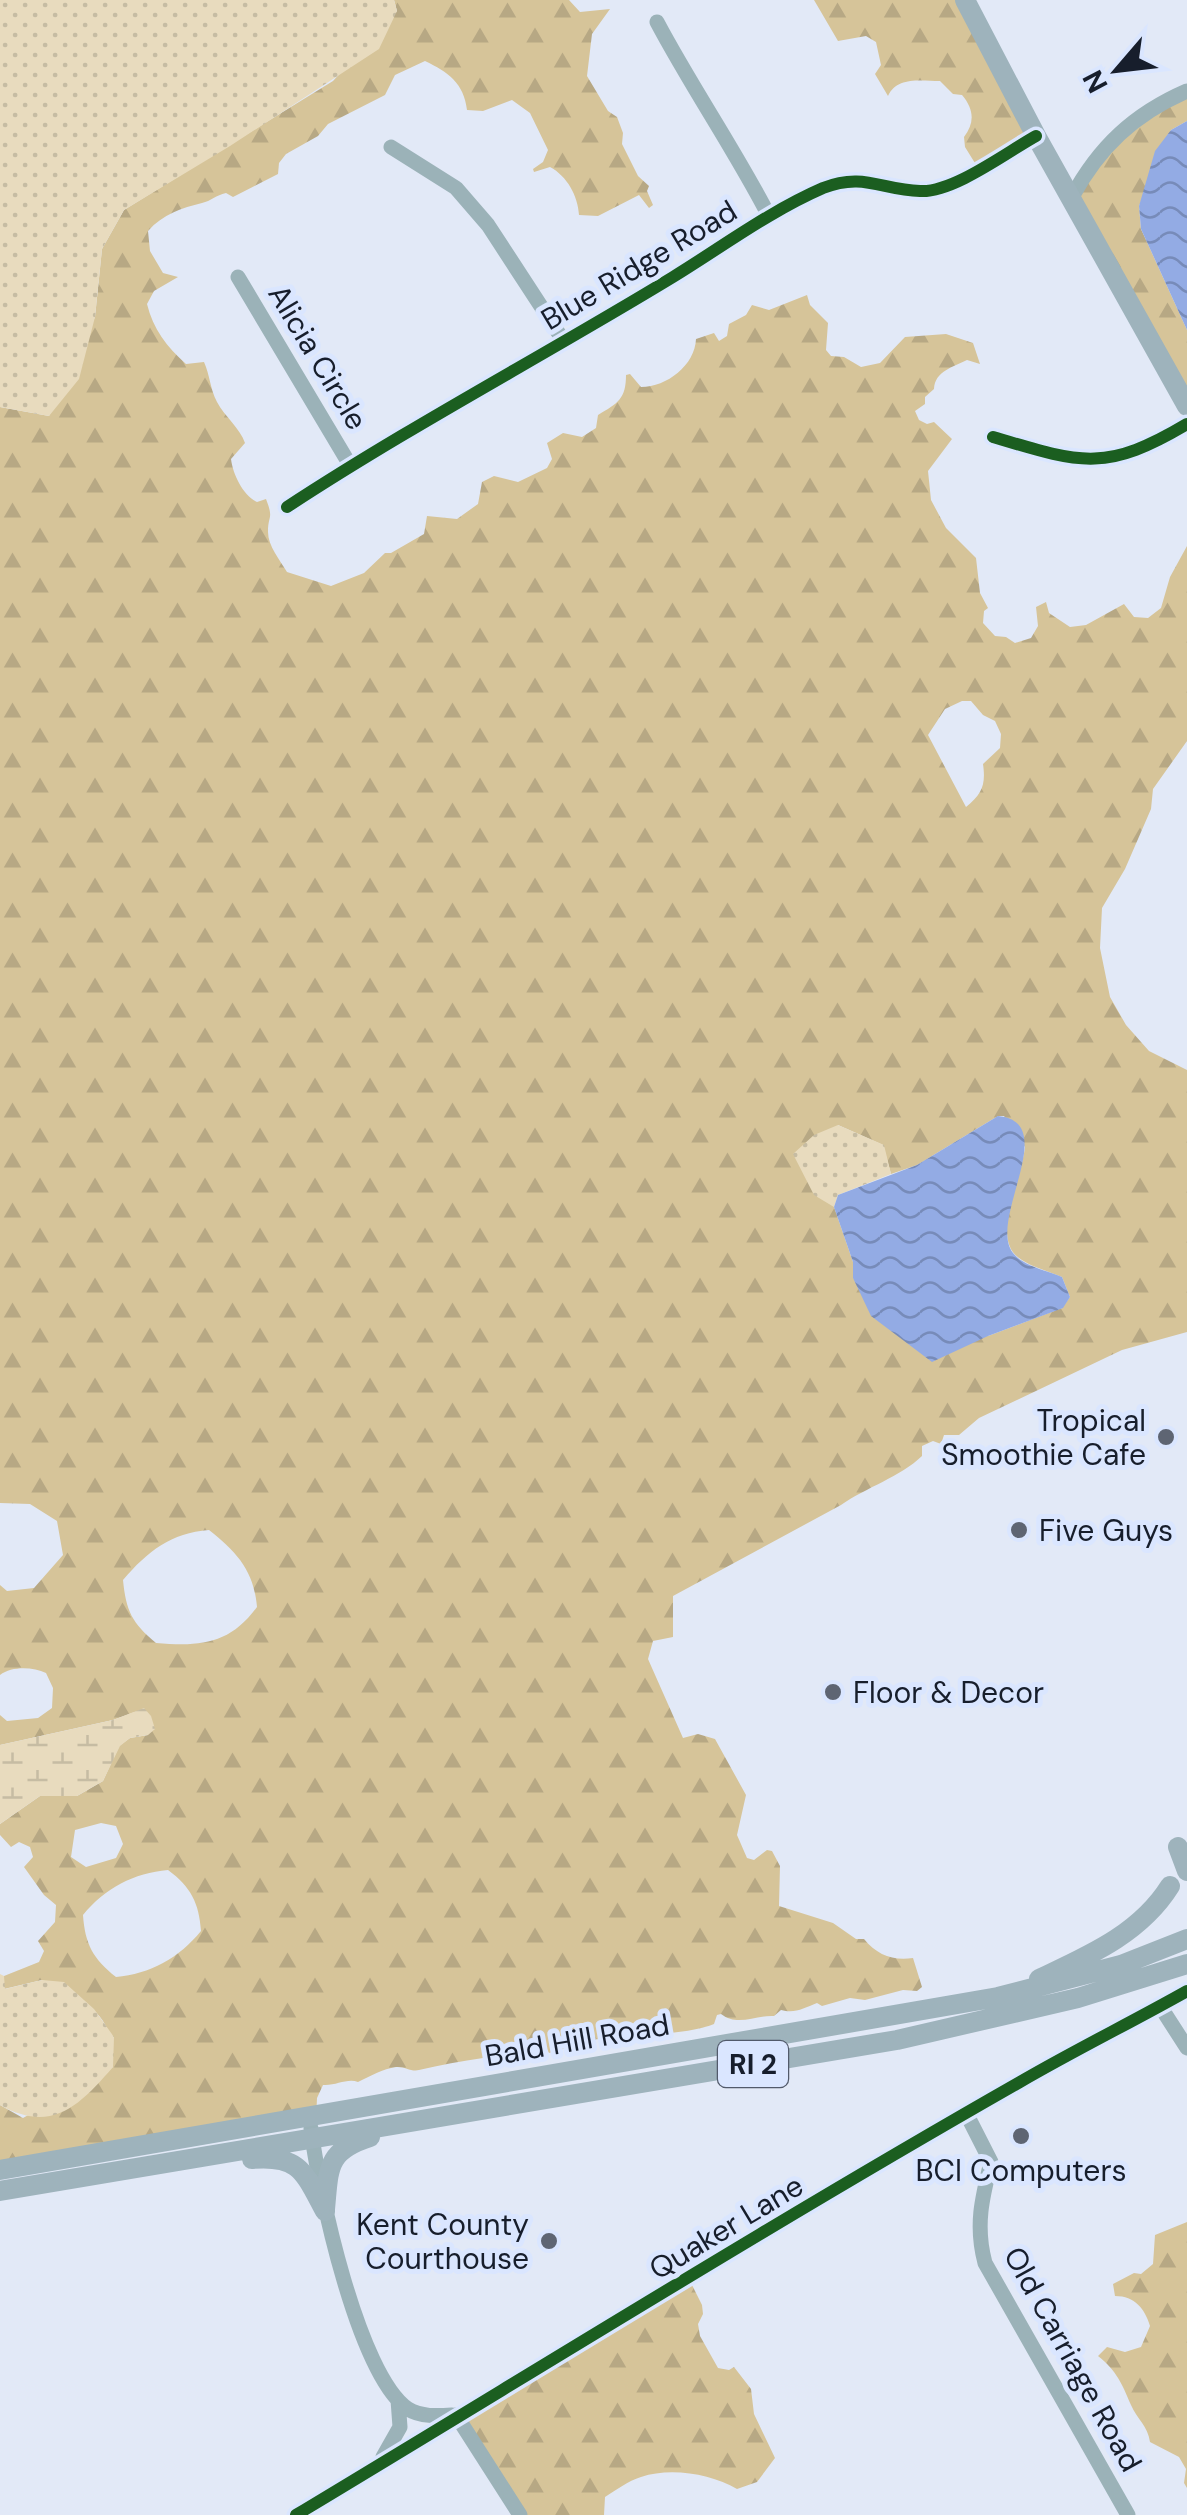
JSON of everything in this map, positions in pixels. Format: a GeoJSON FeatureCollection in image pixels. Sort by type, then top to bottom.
{"type":"FeatureCollection","features":[{"type":"Feature","properties":{"kind":"main road"},"geometry":{"type":"LineString","coordinates":[[965,0],[1187,406]]}},
{"type":"Feature","properties":{"kind":"main road"},"geometry":{"type":"LineString","coordinates":[[1178,1848],[1187,1871]]}},
{"type":"Feature","properties":{"kind":"main road"},"geometry":{"type":"LineString","coordinates":[[998,1997],[1126,1933],[1162,1899],[1170,1886]]}},
{"type":"Feature","properties":{"kind":"main road","name":"Bald Hill Road"},"geometry":{"type":"LineString","coordinates":[[0,2170],[998,1997],[1056,1984],[1187,1939]]}},
{"type":"Feature","properties":{"kind":"main road","name":"RI 2"},"geometry":{"type":"LineString","coordinates":[[0,2191],[897,2040],[1078,1998],[1187,1964]]}},
{"type":"Feature","properties":{"kind":"main road"},"geometry":{"type":"LineString","coordinates":[[325,2211],[329,2170],[336,2154],[351,2143],[431,2117]]}},
{"type":"Feature","properties":{"kind":"main road"},"geometry":{"type":"LineString","coordinates":[[130,2168],[278,2157],[292,2163],[304,2175],[325,2211]]}},
{"type":"Feature","properties":{"kind":"street"},"geometry":{"type":"LineString","coordinates":[[658,22],[770,216]]}},
{"type":"Feature","properties":{"kind":"street"},"geometry":{"type":"LineString","coordinates":[[1072,198],[1106,144],[1143,116],[1187,91]]}},
{"type":"Feature","properties":{"kind":"street","name":"Blue Ridge Road"},"geometry":{"type":"LineString","coordinates":[[286,507],[350,465],[770,216],[826,187],[862,179],[922,192],[943,186],[1036,136]]}},
{"type":"Feature","properties":{"kind":"street"},"geometry":{"type":"LineString","coordinates":[[391,148],[456,188],[488,224],[563,340]]}},
{"type":"Feature","properties":{"kind":"street","name":"Alicia Circle"},"geometry":{"type":"LineString","coordinates":[[238,277],[350,465]]}},
{"type":"Feature","properties":{"kind":"street"},"geometry":{"type":"LineString","coordinates":[[992,437],[1069,458],[1104,460],[1136,452],[1187,424]]}},
{"type":"Feature","properties":{"kind":"street","name":"Quaker Lane"},"geometry":{"type":"LineString","coordinates":[[296,2515],[456,2415],[1074,2050],[1187,1991]]}},
{"type":"Feature","properties":{"kind":"street"},"geometry":{"type":"LineString","coordinates":[[1160,2006],[1187,2048]]}},
{"type":"Feature","properties":{"kind":"street"},"geometry":{"type":"LineString","coordinates":[[310,2114],[325,2211],[360,2326],[398,2400],[400,2427],[371,2469]]}},
{"type":"Feature","properties":{"kind":"street","name":"Old Carriage Road"},"geometry":{"type":"LineString","coordinates":[[966,2114],[991,2162],[978,2215],[985,2262],[1128,2515]]}},
{"type":"Feature","properties":{"kind":"street"},"geometry":{"type":"LineString","coordinates":[[398,2400],[419,2414],[456,2415],[520,2515]]}},
{"type":"Feature","properties":{"kind":"green space"},"geometry":{"type":"Polygon","coordinates":[[[0,0],[394,0],[397,11],[379,49],[124,210],[102,249],[95,317],[79,379],[49,416],[0,407],[0,0]]]}},
{"type":"Feature","properties":{"kind":"green space"},"geometry":{"type":"Polygon","coordinates":[[[394,0],[569,0],[580,12],[610,9],[592,34],[587,76],[608,111],[617,117],[622,144],[638,176],[649,186],[653,205],[649,208],[639,195],[598,216],[579,215],[574,194],[562,176],[550,167],[534,172],[548,150],[530,113],[512,100],[483,111],[467,110],[462,92],[453,80],[425,61],[395,75],[385,95],[328,124],[318,136],[286,154],[279,163],[278,174],[233,197],[226,193],[166,216],[148,231],[150,251],[163,273],[178,277],[154,291],[147,304],[153,322],[186,364],[204,362],[217,402],[245,443],[231,459],[236,478],[252,499],[266,499],[270,542],[287,572],[331,586],[364,573],[385,553],[424,534],[427,516],[457,519],[478,504],[482,482],[494,476],[518,482],[547,468],[552,459],[547,443],[563,433],[582,437],[596,428],[598,415],[622,395],[626,375],[630,374],[641,387],[670,379],[691,357],[696,339],[714,333],[719,341],[727,336],[729,324],[746,315],[752,305],[769,310],[807,295],[810,305],[828,323],[826,350],[831,356],[844,357],[861,367],[880,363],[905,337],[946,334],[973,343],[980,364],[967,360],[946,370],[925,397],[925,404],[915,411],[919,420],[934,422],[952,439],[928,471],[931,500],[946,528],[976,558],[980,593],[988,608],[983,623],[995,636],[1015,643],[1031,638],[1038,626],[1036,607],[1046,602],[1049,613],[1070,627],[1086,625],[1124,604],[1134,617],[1148,618],[1161,608],[1170,577],[1187,546],[1187,741],[1153,789],[1151,809],[1125,869],[1102,908],[1100,948],[1110,997],[1126,1025],[1149,1051],[1187,1070],[1187,1332],[1122,1350],[979,1418],[959,1435],[944,1435],[941,1444],[933,1441],[922,1446],[922,1456],[904,1470],[673,1596],[673,1637],[653,1641],[648,1659],[683,1738],[698,1734],[715,1739],[746,1795],[737,1835],[747,1858],[754,1860],[767,1850],[772,1851],[780,1866],[779,1906],[833,1923],[886,1956],[913,1958],[922,1987],[917,1991],[903,1990],[865,2000],[850,1998],[822,2006],[817,2003],[747,2020],[721,2014],[714,2024],[698,2029],[641,2032],[620,2042],[597,2039],[578,2049],[574,2046],[549,2053],[547,2049],[528,2052],[519,2042],[483,2058],[416,2070],[396,2067],[358,2082],[323,2085],[317,2098],[316,2120],[0,2169],[0,2105],[23,2118],[113,2067],[109,2032],[85,2003],[42,1980],[4,1989],[4,1976],[39,1962],[44,1951],[38,1941],[55,1922],[56,1905],[24,1867],[33,1857],[30,1847],[19,1842],[11,1847],[0,1835],[0,1824],[40,1796],[77,1796],[103,1781],[119,1746],[130,1738],[148,1735],[143,1709],[113,1720],[0,1745],[0,1715],[7,1721],[38,1718],[52,1708],[53,1688],[46,1673],[35,1670],[16,1669],[0,1675],[0,1585],[7,1591],[34,1588],[63,1555],[57,1521],[30,1504],[0,1503],[0,407],[49,416],[95,317],[102,249],[124,210],[333,81],[397,11],[394,0]],[[971,701],[945,709],[928,735],[966,807],[982,789],[983,764],[1000,748],[1001,734],[995,721],[983,715],[971,701]],[[1004,1116],[917,1165],[891,1174],[883,1145],[838,1125],[834,1207],[853,1262],[853,1278],[988,1336],[1062,1308],[1070,1297],[1062,1277],[1019,1258],[1007,1236],[1010,1206],[1025,1147],[1004,1116]],[[209,1530],[161,1545],[123,1580],[132,1616],[156,1643],[201,1643],[225,1636],[257,1607],[248,1573],[236,1555],[209,1530]],[[101,1823],[75,1830],[71,1857],[86,1867],[116,1858],[123,1844],[116,1826],[101,1823]],[[168,1870],[143,1874],[111,1890],[83,1915],[92,1950],[116,1977],[163,1963],[201,1931],[196,1904],[183,1883],[168,1870]]]}},
{"type":"Feature","properties":{"kind":"green space"},"geometry":{"type":"Polygon","coordinates":[[[814,0],[964,0],[1034,132],[978,168],[965,147],[964,137],[972,116],[962,95],[953,94],[940,81],[918,80],[897,85],[888,96],[875,74],[881,65],[876,42],[866,36],[838,41],[814,0]]]}},
{"type":"Feature","properties":{"kind":"green space"},"geometry":{"type":"Polygon","coordinates":[[[1187,93],[1187,121],[1171,130],[1139,206],[1141,229],[1187,330],[1187,407],[1072,195],[1106,145],[1187,93]]]}},
{"type":"Feature","properties":{"kind":"green space"},"geometry":{"type":"Polygon","coordinates":[[[838,1125],[884,1145],[891,1174],[838,1195],[834,1207],[814,1195],[793,1154],[814,1135],[838,1125]]]}},
{"type":"Feature","properties":{"kind":"green space"},"geometry":{"type":"Polygon","coordinates":[[[144,1708],[155,1729],[120,1746],[103,1781],[77,1796],[40,1796],[0,1824],[0,1745],[113,1720],[144,1708]]]}},
{"type":"Feature","properties":{"kind":"green space"},"geometry":{"type":"Polygon","coordinates":[[[0,1974],[4,1976],[5,1989],[42,1980],[64,1982],[94,2009],[114,2037],[113,2067],[63,2112],[35,2117],[0,2105],[0,1974]]]}},
{"type":"Feature","properties":{"kind":"green space"},"geometry":{"type":"Polygon","coordinates":[[[1187,2222],[1187,2488],[1186,2469],[1179,2457],[1150,2442],[1118,2378],[1098,2356],[1107,2347],[1125,2352],[1141,2347],[1150,2326],[1148,2320],[1134,2301],[1115,2296],[1113,2284],[1134,2273],[1141,2274],[1153,2264],[1155,2235],[1187,2222]]]}},
{"type":"Feature","properties":{"kind":"green space"},"geometry":{"type":"Polygon","coordinates":[[[689,2279],[702,2305],[700,2336],[718,2368],[734,2367],[751,2389],[754,2414],[775,2458],[757,2482],[737,2489],[703,2476],[653,2474],[605,2497],[604,2515],[518,2515],[463,2411],[689,2279]]]}},
{"type":"Feature","properties":{"kind":"water"},"geometry":{"type":"Polygon","coordinates":[[[1187,121],[1187,330],[1141,229],[1139,206],[1155,151],[1171,130],[1187,121]]]}},
{"type":"Feature","properties":{"kind":"water"},"geometry":{"type":"Polygon","coordinates":[[[998,1116],[1016,1122],[1024,1135],[1024,1153],[1009,1219],[1008,1238],[1013,1253],[1029,1265],[1062,1277],[1070,1297],[1063,1308],[932,1362],[871,1316],[853,1278],[853,1262],[834,1207],[838,1195],[917,1165],[998,1116]]]}},
{"type":"Feature","properties":{"kind":"cycle path"},"geometry":{"type":"LineString","coordinates":[[287,507],[803,197],[850,182],[933,190],[964,179],[1036,136]]}},
{"type":"Feature","properties":{"kind":"cycle path"},"geometry":{"type":"LineString","coordinates":[[993,437],[1048,453],[1092,459],[1134,450],[1187,424]]}},
{"type":"Feature","properties":{"kind":"cycle path"},"geometry":{"type":"LineString","coordinates":[[296,2515],[838,2188],[1187,1991]]}},
{"type":"Feature","properties":{"kind":"place","name":"Tropical Smoothie Cafe"},"geometry":{"type":"Point","coordinates":[1166,1437]}},
{"type":"Feature","properties":{"kind":"place","name":"Five Guys"},"geometry":{"type":"Point","coordinates":[1019,1530]}},
{"type":"Feature","properties":{"kind":"place","name":"Floor & Decor"},"geometry":{"type":"Point","coordinates":[833,1692]}},
{"type":"Feature","properties":{"kind":"place","name":"BCI Computers"},"geometry":{"type":"Point","coordinates":[1021,2136]}},
{"type":"Feature","properties":{"kind":"place","name":"Kent County Courthouse"},"geometry":{"type":"Point","coordinates":[549,2241]}}]}
